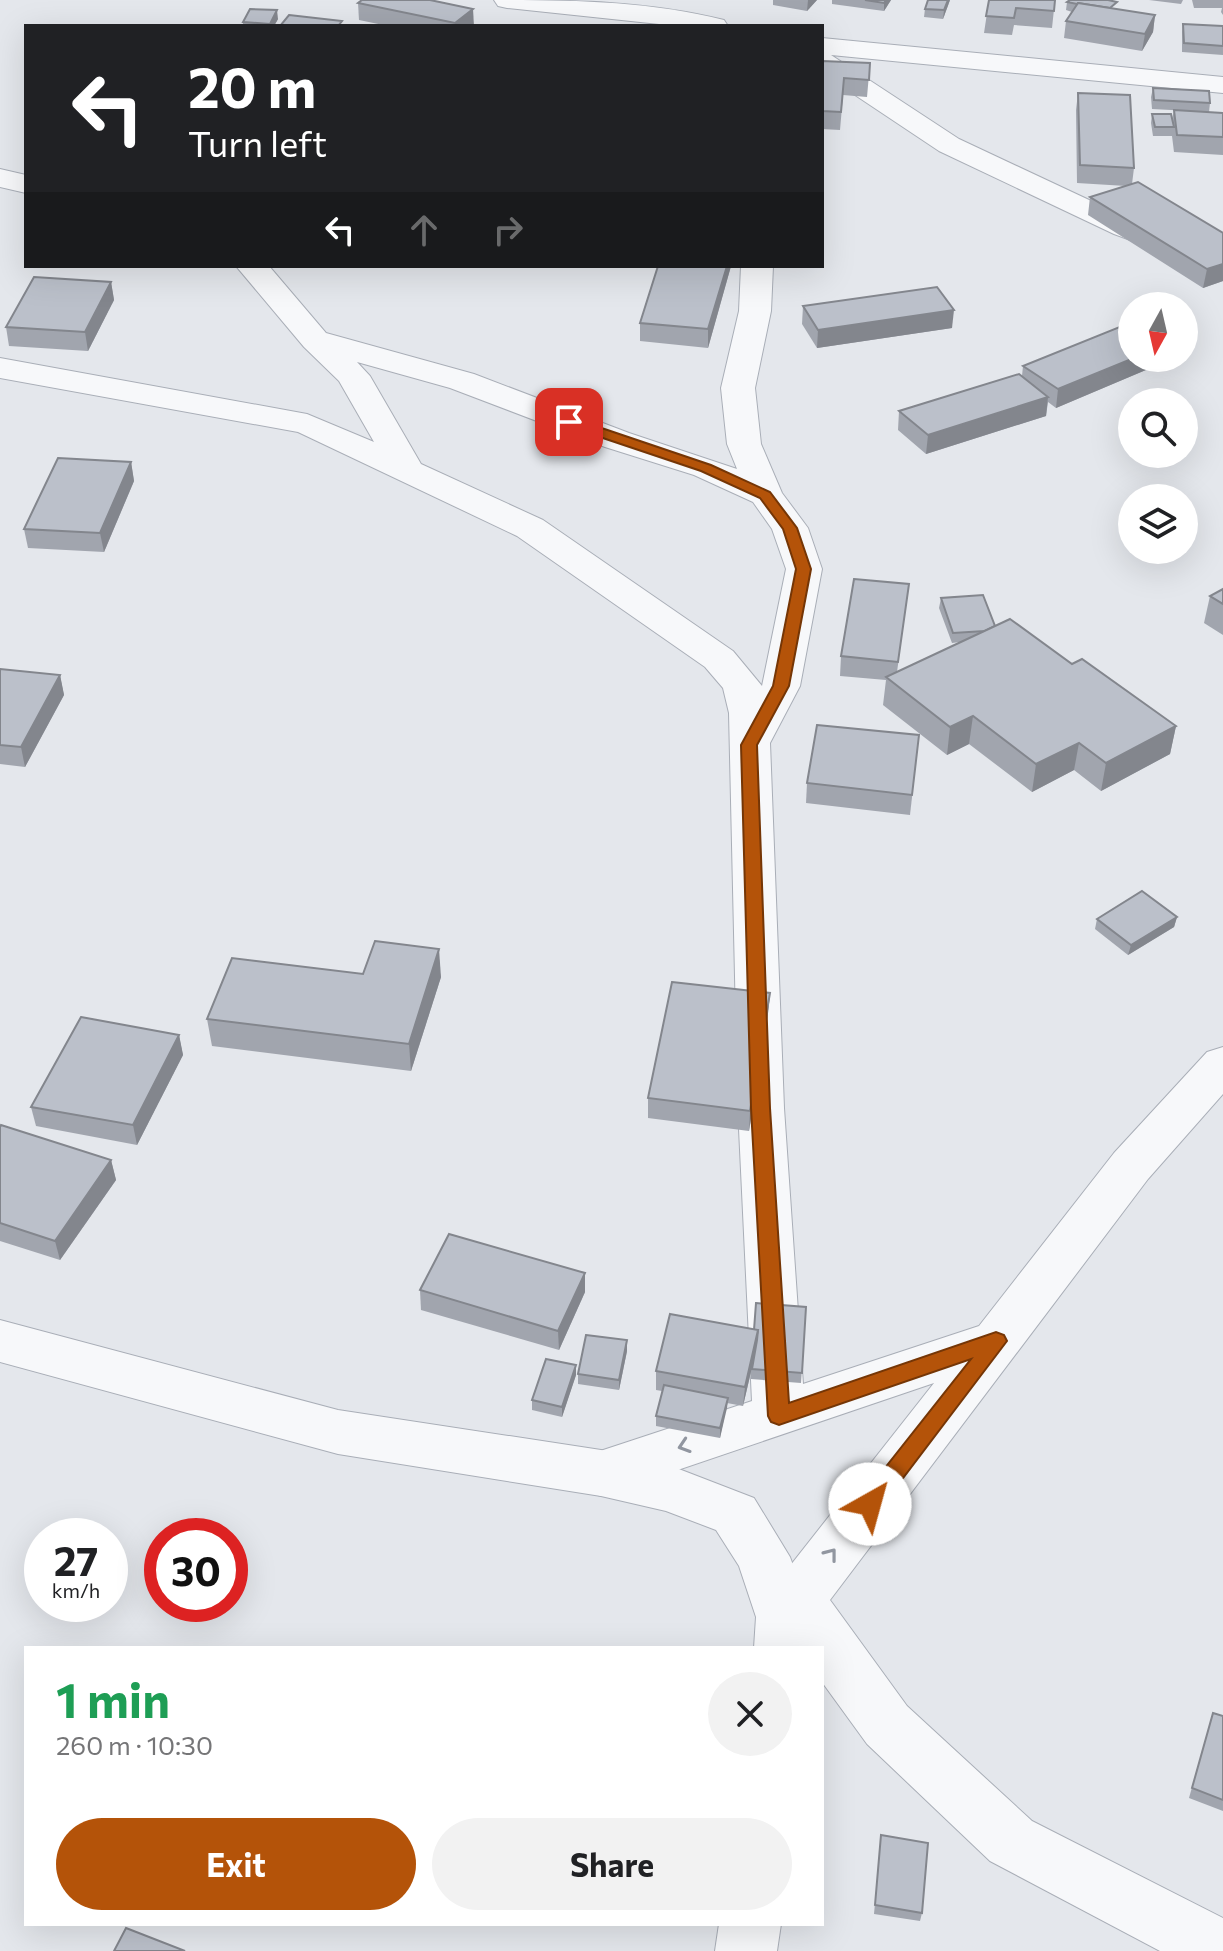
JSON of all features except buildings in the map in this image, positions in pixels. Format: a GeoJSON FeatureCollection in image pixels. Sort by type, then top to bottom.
{"type":"FeatureCollection","features":[{"type":"Feature","properties":{"kind":"street"},"geometry":{"type":"LineString","coordinates":[[507,0],[698,24]]}},
{"type":"Feature","properties":{"kind":"street"},"geometry":{"type":"LineString","coordinates":[[824,46],[1223,85]]}},
{"type":"Feature","properties":{"kind":"street"},"geometry":{"type":"LineString","coordinates":[[824,62],[949,145],[1125,228],[1223,265]]}},
{"type":"Feature","properties":{"kind":"street"},"geometry":{"type":"LineString","coordinates":[[0,178],[24,184]]}},
{"type":"Feature","properties":{"kind":"street"},"geometry":{"type":"LineString","coordinates":[[254,268],[315,340],[353,376],[408,471]]}},
{"type":"Feature","properties":{"kind":"street"},"geometry":{"type":"LineString","coordinates":[[749,745],[781,686],[804,569],[790,528],[765,495],[744,444],[738,388],[755,311],[757,268]]}},
{"type":"Feature","properties":{"kind":"street"},"geometry":{"type":"LineString","coordinates":[[315,340],[462,381],[617,440],[706,468],[765,495]]}},
{"type":"Feature","properties":{"kind":"street"},"geometry":{"type":"LineString","coordinates":[[0,368],[307,424],[530,528],[719,659],[742,685],[749,713],[761,1108],[779,1416]]}},
{"type":"Feature","properties":{"kind":"street"},"geometry":{"type":"LineString","coordinates":[[788,1620],[1131,1166],[1223,1064]]}},
{"type":"Feature","properties":{"kind":"street"},"geometry":{"type":"LineString","coordinates":[[0,1341],[338,1432],[601,1473],[671,1489],[735,1514],[763,1557],[788,1620],[824,1639],[887,1725],[1011,1841],[1223,1951]]}},
{"type":"Feature","properties":{"kind":"street"},"geometry":{"type":"LineString","coordinates":[[601,1473],[996,1341]]}},
{"type":"Feature","properties":{"kind":"street"},"geometry":{"type":"LineString","coordinates":[[746,1951],[750,1926]]}},
{"type":"Feature","properties":{"kind":"route"},"geometry":{"type":"LineString","coordinates":[[569,422],[706,468],[765,495],[790,528],[804,569],[798,612],[781,686],[749,745],[761,1108],[779,1416],[996,1341],[870,1504]]}}]}
